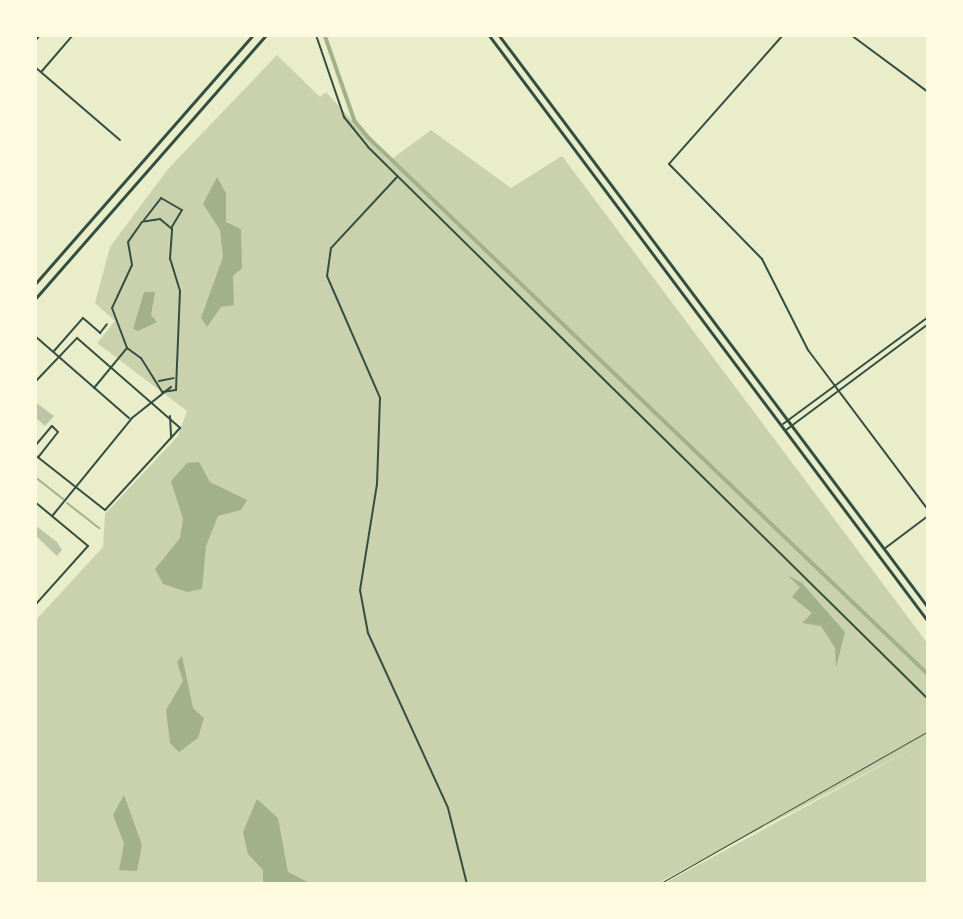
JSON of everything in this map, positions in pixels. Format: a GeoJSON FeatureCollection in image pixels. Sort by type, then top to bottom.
{"type":"FeatureCollection","features":[{"type":"Feature","properties":{"kind":"main road"},"geometry":{"type":"LineString","coordinates":[[35,284],[253,35]]}},
{"type":"Feature","properties":{"kind":"main road"},"geometry":{"type":"LineString","coordinates":[[35,299],[266,35]]}},
{"type":"Feature","properties":{"kind":"main road"},"geometry":{"type":"LineString","coordinates":[[489,35],[928,621]]}},
{"type":"Feature","properties":{"kind":"main road"},"geometry":{"type":"LineString","coordinates":[[499,35],[928,607]]}},
{"type":"Feature","properties":{"kind":"street"},"geometry":{"type":"LineString","coordinates":[[35,41],[40,35]]}},
{"type":"Feature","properties":{"kind":"street"},"geometry":{"type":"LineString","coordinates":[[42,72],[73,35]]}},
{"type":"Feature","properties":{"kind":"street"},"geometry":{"type":"LineString","coordinates":[[316,35],[344,117],[398,176],[928,699]]}},
{"type":"Feature","properties":{"kind":"street"},"geometry":{"type":"LineString","coordinates":[[783,35],[669,164],[762,259],[808,350],[928,510]]}},
{"type":"Feature","properties":{"kind":"street"},"geometry":{"type":"LineString","coordinates":[[850,35],[928,92]]}},
{"type":"Feature","properties":{"kind":"street"},"geometry":{"type":"LineString","coordinates":[[35,67],[120,140]]}},
{"type":"Feature","properties":{"kind":"street"},"geometry":{"type":"LineString","coordinates":[[398,176],[331,248],[327,276],[380,398],[377,484],[359,590],[368,633],[448,808],[467,884]]}},
{"type":"Feature","properties":{"kind":"street"},"geometry":{"type":"LineString","coordinates":[[161,198],[182,210],[171,228],[170,259],[180,291],[175,392],[165,394],[158,381],[127,348],[113,308],[132,265],[128,242],[161,198]]}},
{"type":"Feature","properties":{"kind":"street"},"geometry":{"type":"LineString","coordinates":[[144,221],[160,219],[171,228]]}},
{"type":"Feature","properties":{"kind":"street"},"geometry":{"type":"LineString","coordinates":[[781,425],[928,317]]}},
{"type":"Feature","properties":{"kind":"street"},"geometry":{"type":"LineString","coordinates":[[53,352],[83,318],[100,333],[107,324]]}},
{"type":"Feature","properties":{"kind":"street"},"geometry":{"type":"LineString","coordinates":[[785,430],[928,324]]}},
{"type":"Feature","properties":{"kind":"street"},"geometry":{"type":"LineString","coordinates":[[35,336],[131,420]]}},
{"type":"Feature","properties":{"kind":"street"},"geometry":{"type":"LineString","coordinates":[[35,382],[77,338],[180,426],[171,440],[108,509],[75,488],[36,456],[58,432],[51,426],[35,446]]}},
{"type":"Feature","properties":{"kind":"street"},"geometry":{"type":"LineString","coordinates":[[94,388],[127,348]]}},
{"type":"Feature","properties":{"kind":"street"},"geometry":{"type":"LineString","coordinates":[[158,381],[174,378]]}},
{"type":"Feature","properties":{"kind":"street"},"geometry":{"type":"LineString","coordinates":[[52,516],[131,420],[157,404],[171,387]]}},
{"type":"Feature","properties":{"kind":"street"},"geometry":{"type":"LineString","coordinates":[[169,415],[171,440]]}},
{"type":"Feature","properties":{"kind":"street"},"geometry":{"type":"LineString","coordinates":[[35,502],[88,546],[35,606]]}},
{"type":"Feature","properties":{"kind":"street"},"geometry":{"type":"LineString","coordinates":[[884,549],[928,516]]}},
{"type":"Feature","properties":{"kind":"path"},"geometry":{"type":"LineString","coordinates":[[659,884],[928,731]]}},
{"type":"Feature","properties":{"kind":"shaded area"},"geometry":{"type":"Polygon","coordinates":[[[277,55],[320,97],[326,92],[389,161],[431,130],[511,188],[562,156],[928,644],[928,884],[663,884],[921,744],[656,884],[35,884],[35,621],[103,547],[105,514],[178,436],[187,411],[97,343],[115,321],[95,303],[110,247],[168,169],[277,55]]]}},
{"type":"Feature","properties":{"kind":"shaded area"},"geometry":{"type":"Polygon","coordinates":[[[217,177],[226,193],[226,222],[241,229],[242,268],[233,276],[234,305],[221,307],[207,327],[201,318],[223,257],[220,230],[203,204],[217,177]]]}},
{"type":"Feature","properties":{"kind":"shaded area"},"geometry":{"type":"Polygon","coordinates":[[[144,292],[155,292],[151,315],[157,322],[138,331],[133,329],[144,292]]]}},
{"type":"Feature","properties":{"kind":"shaded area"},"geometry":{"type":"Polygon","coordinates":[[[199,462],[210,482],[247,500],[241,510],[218,516],[206,546],[202,589],[187,592],[163,584],[155,569],[180,538],[183,519],[171,481],[187,463],[199,462]]]}},
{"type":"Feature","properties":{"kind":"shaded area"},"geometry":{"type":"Polygon","coordinates":[[[787,575],[802,583],[845,632],[836,668],[835,648],[821,626],[802,623],[812,613],[792,597],[800,587],[787,575]]]}},
{"type":"Feature","properties":{"kind":"shaded area"},"geometry":{"type":"Polygon","coordinates":[[[182,656],[193,708],[204,718],[198,738],[179,752],[170,743],[166,710],[183,681],[177,662],[182,656]]]}},
{"type":"Feature","properties":{"kind":"shaded area"},"geometry":{"type":"Polygon","coordinates":[[[124,795],[142,845],[137,871],[119,870],[124,844],[113,815],[124,795]]]}},
{"type":"Feature","properties":{"kind":"shaded area"},"geometry":{"type":"Polygon","coordinates":[[[257,799],[278,818],[288,872],[312,884],[263,884],[263,870],[248,854],[243,832],[257,799]]]}},
{"type":"Feature","properties":{"kind":"building"},"geometry":{"type":"Polygon","coordinates":[[[35,402],[54,416],[45,426],[35,417],[35,402]]]}},
{"type":"Feature","properties":{"kind":"building"},"geometry":{"type":"Polygon","coordinates":[[[35,525],[57,542],[62,550],[57,556],[35,535],[35,525]]]}},
{"type":"Feature","properties":{"kind":"waterway"},"geometry":{"type":"LineString","coordinates":[[325,35],[355,121],[368,137],[928,674]]}},
{"type":"Feature","properties":{"kind":"waterway"},"geometry":{"type":"LineString","coordinates":[[35,477],[63,499]]}},
{"type":"Feature","properties":{"kind":"waterway"},"geometry":{"type":"LineString","coordinates":[[67,503],[99,528]]}}]}
